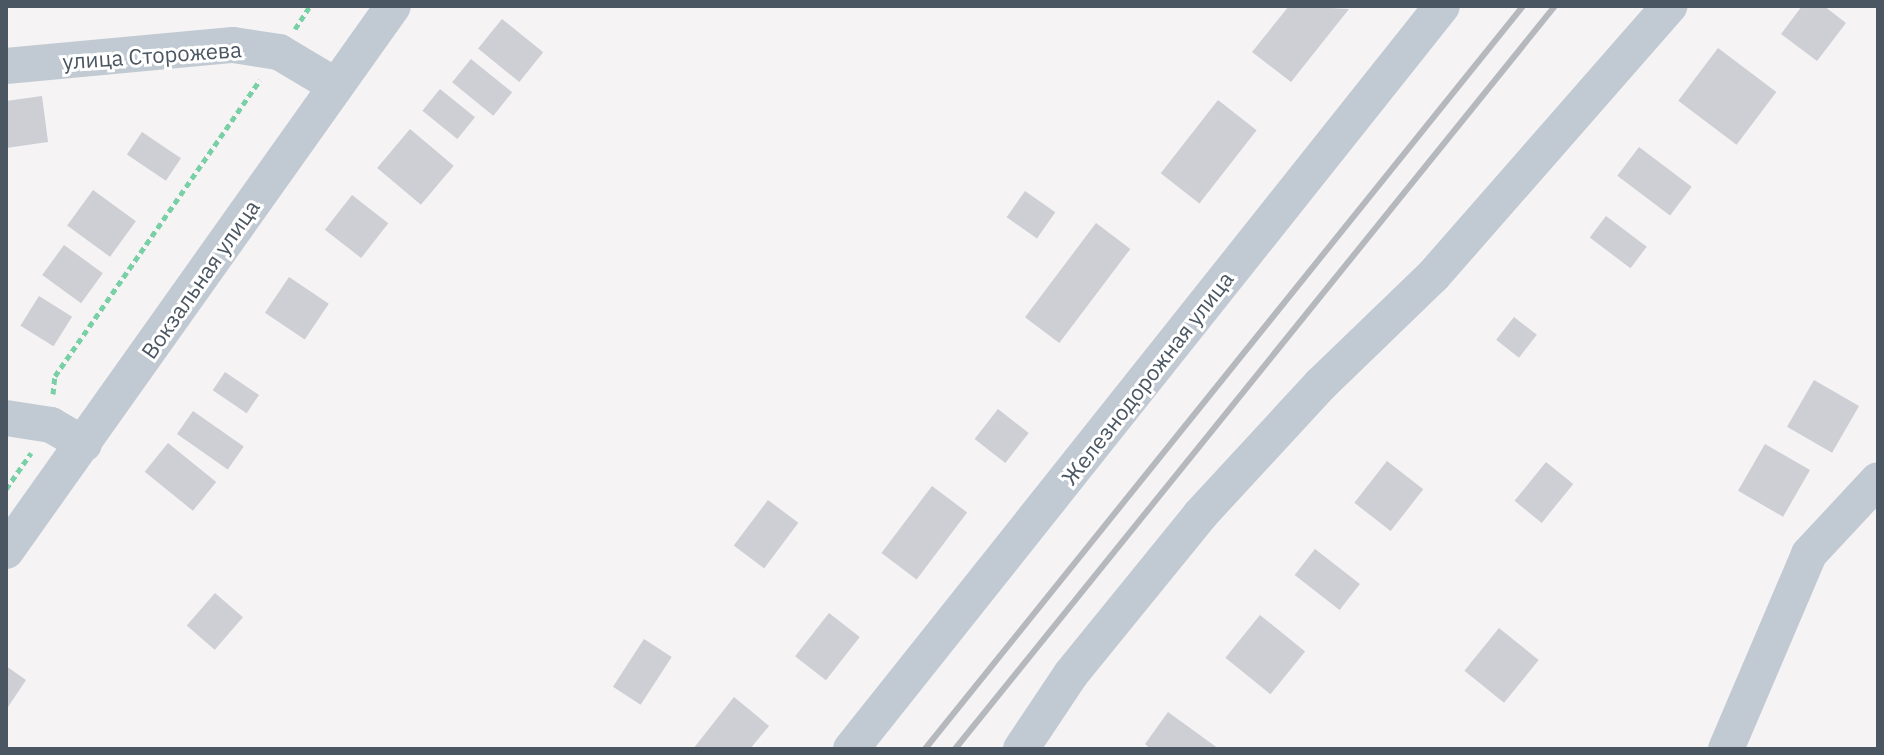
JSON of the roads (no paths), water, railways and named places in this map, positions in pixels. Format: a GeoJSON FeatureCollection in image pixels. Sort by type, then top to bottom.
{"type":"FeatureCollection","features":[{"type":"Feature","properties":{"kind":"street","name":"Вокзальная улица"},"geometry":{"type":"LineString","coordinates":[[6,551],[393,6]]}},
{"type":"Feature","properties":{"kind":"street","name":"Железнодорожная улица"},"geometry":{"type":"LineString","coordinates":[[851,749],[1442,6]]}},
{"type":"Feature","properties":{"kind":"street"},"geometry":{"type":"LineString","coordinates":[[1021,749],[1071,674],[1200,515],[1321,384],[1433,276],[1669,6]]}},
{"type":"Feature","properties":{"kind":"street","name":"улица Сторожева"},"geometry":{"type":"LineString","coordinates":[[6,66],[233,45],[279,52],[336,86]]}},
{"type":"Feature","properties":{"kind":"street"},"geometry":{"type":"LineString","coordinates":[[6,418],[51,425],[84,444]]}},
{"type":"Feature","properties":{"kind":"street"},"geometry":{"type":"LineString","coordinates":[[1726,749],[1809,554],[1878,480]]}},
{"type":"Feature","properties":{"kind":"railway"},"geometry":{"type":"LineString","coordinates":[[925,749],[1523,6]]}},
{"type":"Feature","properties":{"kind":"railway"},"geometry":{"type":"LineString","coordinates":[[955,749],[1555,6]]}}]}
